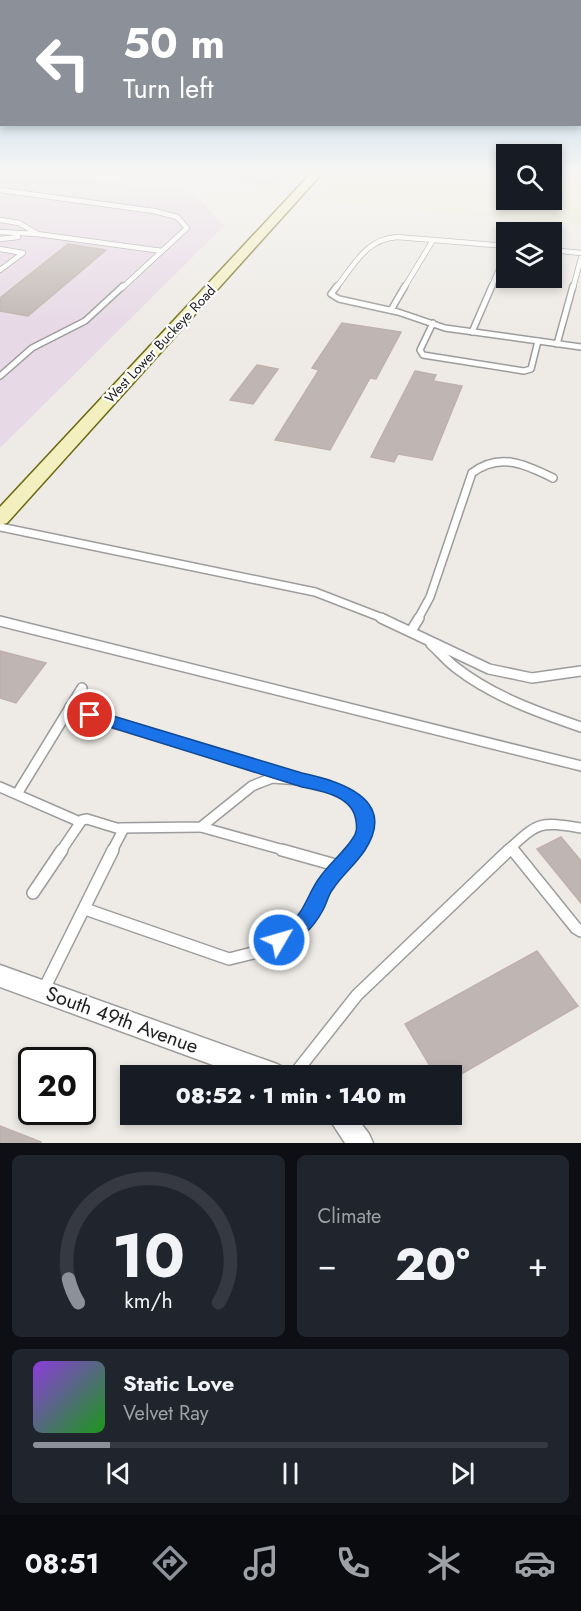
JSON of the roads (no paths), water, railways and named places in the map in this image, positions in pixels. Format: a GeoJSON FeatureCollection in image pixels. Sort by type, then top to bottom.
{"type":"FeatureCollection","features":[{"type":"Feature","properties":{"kind":"main road","name":"West Lower Buckeye Road"},"geometry":{"type":"LineString","coordinates":[[0,519],[271,223]]}},
{"type":"Feature","properties":{"kind":"street","name":"South 49th Avenue"},"geometry":{"type":"LineString","coordinates":[[0,976],[246,1065]]}},
{"type":"Feature","properties":{"kind":"street"},"geometry":{"type":"LineString","coordinates":[[346,1125],[360,1143]]}},
{"type":"Feature","properties":{"kind":"lane"},"geometry":{"type":"LineString","coordinates":[[20,223],[37,234]]}},
{"type":"Feature","properties":{"kind":"lane"},"geometry":{"type":"LineString","coordinates":[[0,376],[32,348],[85,321],[187,228],[183,223]]}},
{"type":"Feature","properties":{"kind":"lane"},"geometry":{"type":"LineString","coordinates":[[2,232],[37,234],[162,251]]}},
{"type":"Feature","properties":{"kind":"lane"},"geometry":{"type":"LineString","coordinates":[[0,239],[37,234]]}},
{"type":"Feature","properties":{"kind":"lane"},"geometry":{"type":"LineString","coordinates":[[496,247],[433,240],[383,238],[368,247],[331,294],[339,299],[391,310],[446,328],[581,347]]}},
{"type":"Feature","properties":{"kind":"lane"},"geometry":{"type":"LineString","coordinates":[[391,310],[433,240]]}},
{"type":"Feature","properties":{"kind":"lane"},"geometry":{"type":"LineString","coordinates":[[0,249],[23,253],[0,270]]}},
{"type":"Feature","properties":{"kind":"lane"},"geometry":{"type":"LineString","coordinates":[[562,251],[581,253]]}},
{"type":"Feature","properties":{"kind":"lane"},"geometry":{"type":"LineString","coordinates":[[557,344],[581,258]]}},
{"type":"Feature","properties":{"kind":"lane"},"geometry":{"type":"LineString","coordinates":[[472,332],[496,274]]}},
{"type":"Feature","properties":{"kind":"lane"},"geometry":{"type":"LineString","coordinates":[[433,323],[420,350],[423,355],[524,371],[531,369],[538,341]]}},
{"type":"Feature","properties":{"kind":"lane"},"geometry":{"type":"LineString","coordinates":[[411,631],[430,597],[472,473],[480,465],[502,460],[517,462],[553,478]]}},
{"type":"Feature","properties":{"kind":"lane"},"geometry":{"type":"LineString","coordinates":[[0,527],[315,592],[374,614],[489,669],[532,678],[581,671]]}},
{"type":"Feature","properties":{"kind":"lane"},"geometry":{"type":"LineString","coordinates":[[0,621],[581,766]]}},
{"type":"Feature","properties":{"kind":"lane"},"geometry":{"type":"LineString","coordinates":[[426,639],[455,667],[486,686],[533,711],[581,727]]}},
{"type":"Feature","properties":{"kind":"lane"},"geometry":{"type":"LineString","coordinates":[[17,794],[82,688]]}},
{"type":"Feature","properties":{"kind":"lane"},"geometry":{"type":"LineString","coordinates":[[70,707],[110,722],[302,780],[328,785],[350,795],[363,809],[366,831],[297,930],[261,951],[229,958],[84,909]]}},
{"type":"Feature","properties":{"kind":"lane"},"geometry":{"type":"LineString","coordinates":[[201,827],[252,786],[272,778],[302,780]]}},
{"type":"Feature","properties":{"kind":"lane"},"geometry":{"type":"LineString","coordinates":[[0,787],[80,822]]}},
{"type":"Feature","properties":{"kind":"lane"},"geometry":{"type":"LineString","coordinates":[[33,893],[80,822],[87,819],[120,828],[201,827],[339,867]]}},
{"type":"Feature","properties":{"kind":"lane"},"geometry":{"type":"LineString","coordinates":[[302,1065],[357,995],[534,826],[549,824],[581,828]]}},
{"type":"Feature","properties":{"kind":"lane"},"geometry":{"type":"LineString","coordinates":[[43,992],[120,838],[123,830],[120,828]]}},
{"type":"Feature","properties":{"kind":"lane"},"geometry":{"type":"LineString","coordinates":[[511,848],[576,928],[581,931]]}}]}
